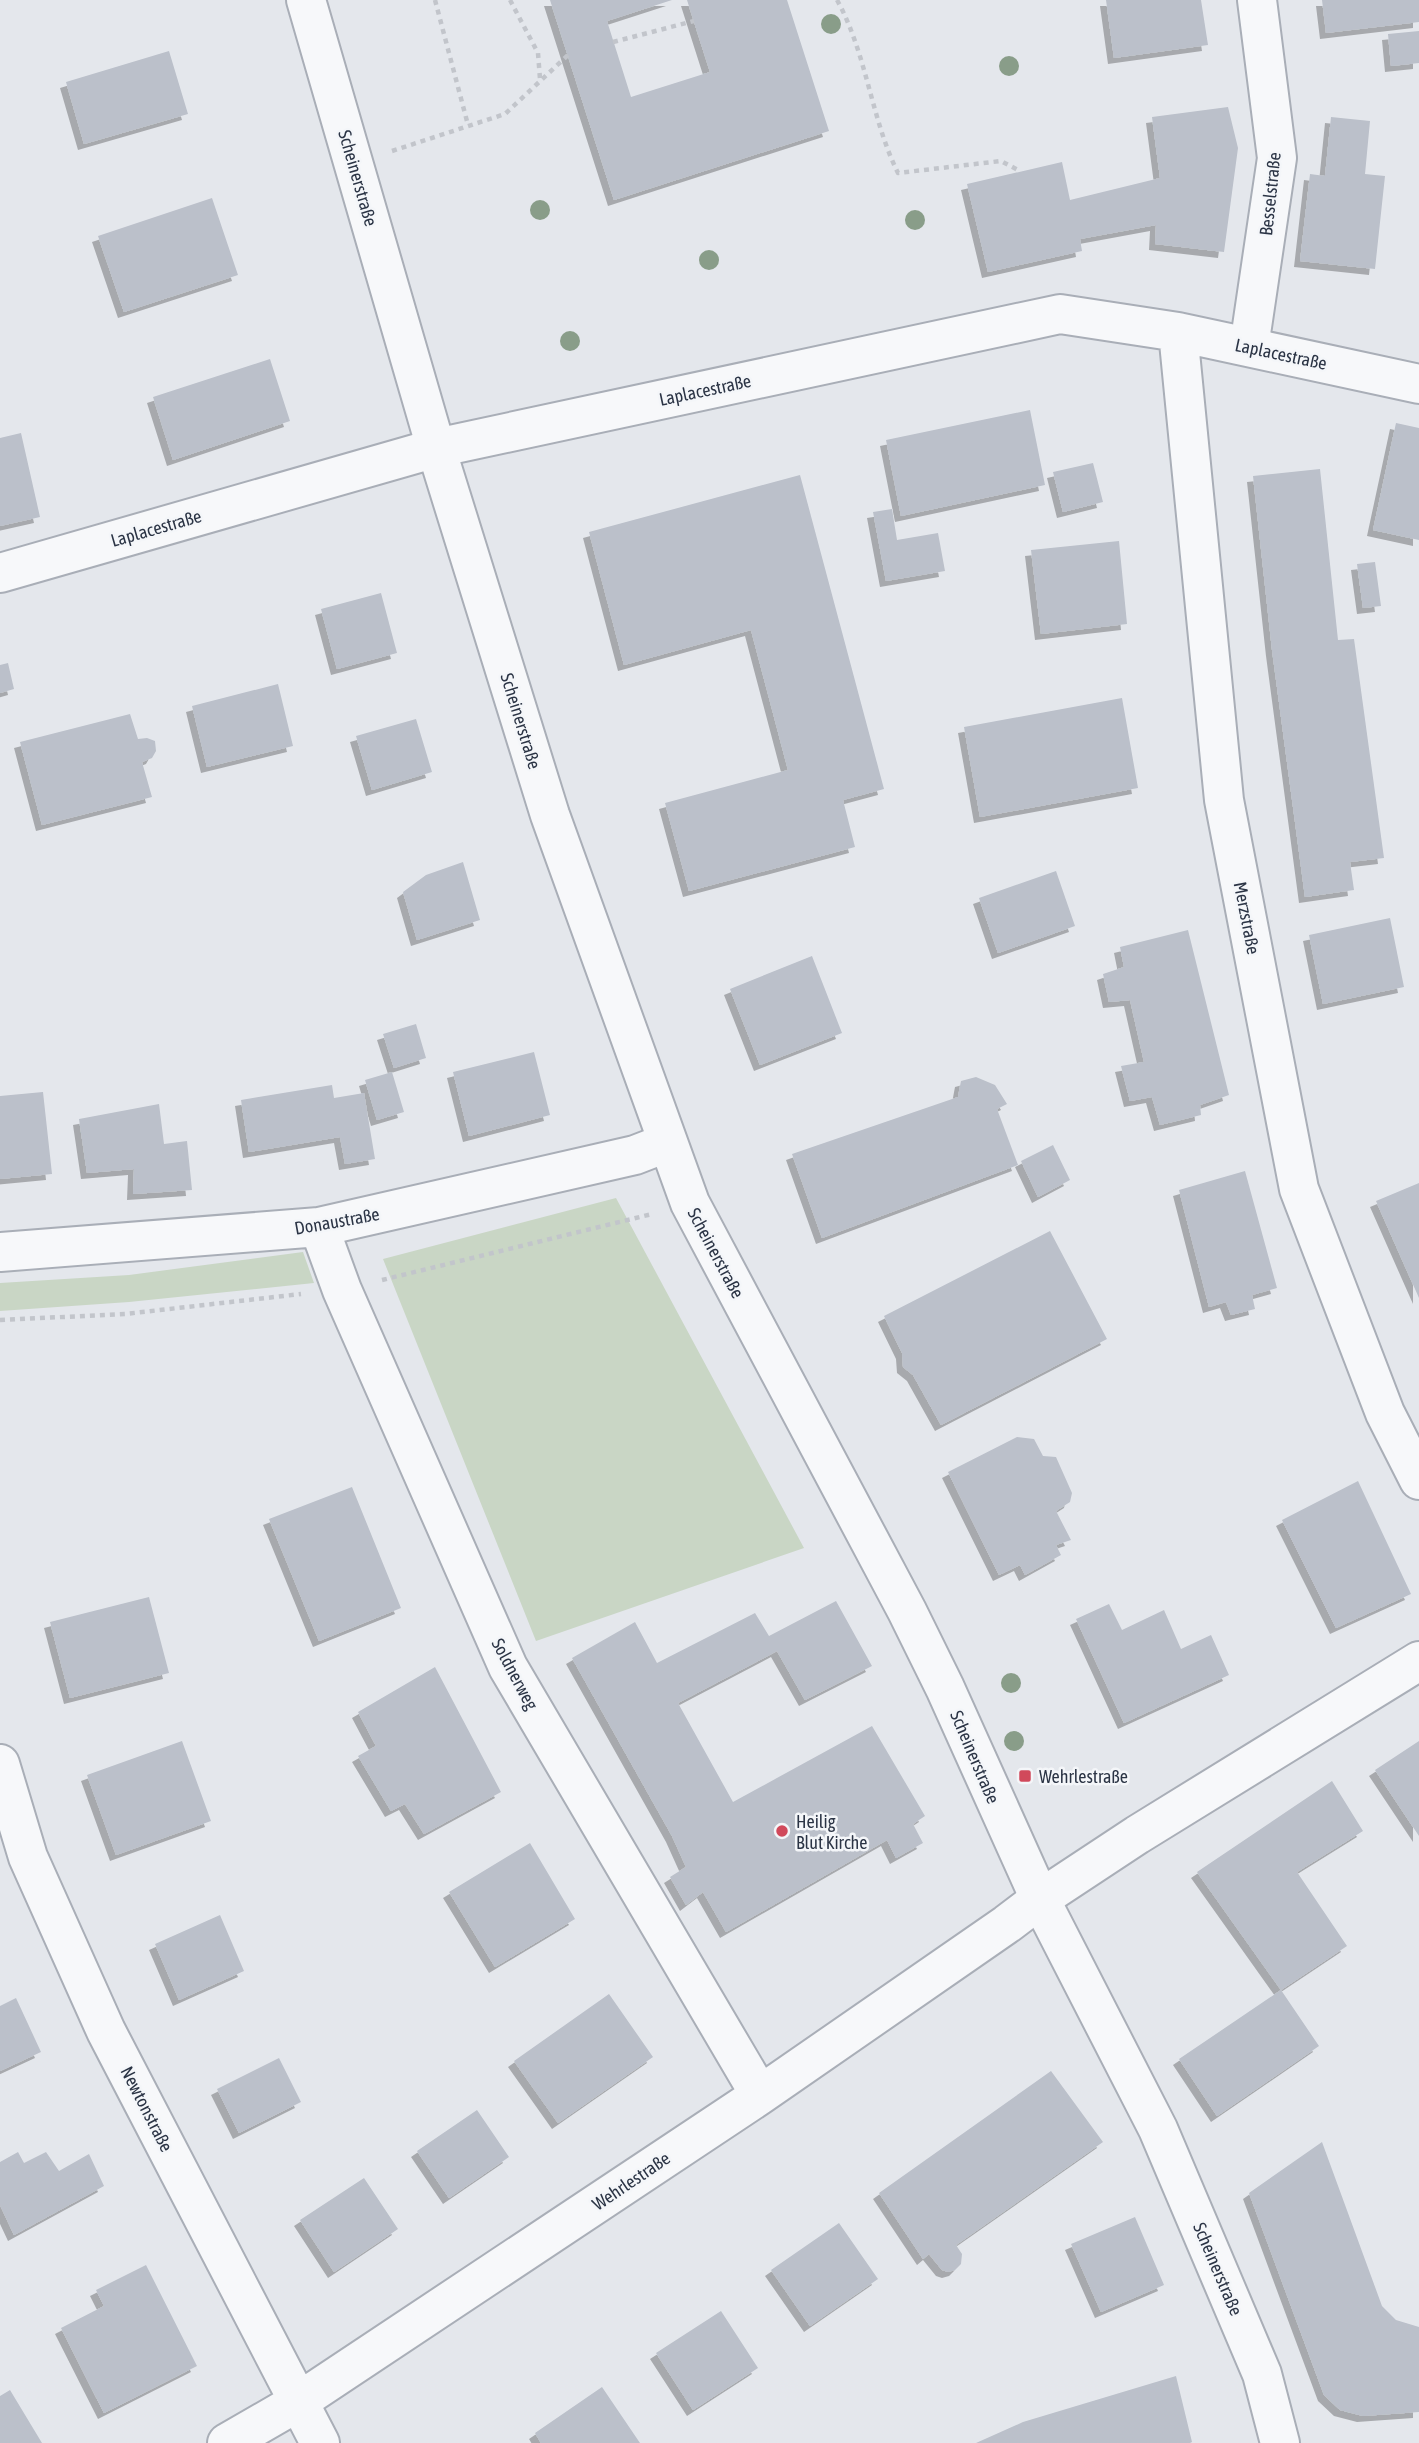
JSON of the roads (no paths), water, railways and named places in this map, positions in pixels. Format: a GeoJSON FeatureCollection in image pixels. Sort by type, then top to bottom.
{"type":"FeatureCollection","features":[{"type":"Feature","properties":{"kind":"street","name":"Scheinerstraße"},"geometry":{"type":"LineString","coordinates":[[306,0],[436,448],[550,815],[666,1143],[690,1203],[945,1688],[1040,1899],[1158,2129],[1262,2374],[1280,2443]]}},
{"type":"Feature","properties":{"kind":"street","name":"Besselstraße"},"geometry":{"type":"LineString","coordinates":[[1249,347],[1277,158],[1257,0]]}},
{"type":"Feature","properties":{"kind":"street","name":"Laplacestraße"},"geometry":{"type":"LineString","coordinates":[[0,573],[436,448],[1060,314],[1178,332],[1419,384]]}},
{"type":"Feature","properties":{"kind":"street","name":"Merzstraße"},"geometry":{"type":"LineString","coordinates":[[1178,332],[1224,800],[1299,1189],[1385,1413],[1419,1480]]}},
{"type":"Feature","properties":{"kind":"street","name":"Donaustraße"},"geometry":{"type":"LineString","coordinates":[[0,1252],[319,1227],[635,1154],[666,1143]]}},
{"type":"Feature","properties":{"kind":"street","name":"Soldnerweg"},"geometry":{"type":"LineString","coordinates":[[319,1227],[342,1290],[508,1667],[760,2095]]}},
{"type":"Feature","properties":{"kind":"street","name":"Wehrlestraße"},"geometry":{"type":"LineString","coordinates":[[227,2443],[298,2402],[760,2095],[1040,1899],[1137,1835],[1419,1661]]}},
{"type":"Feature","properties":{"kind":"street","name":"Newtonstraße"},"geometry":{"type":"LineString","coordinates":[[0,1764],[28,1857],[106,2031],[320,2443]]}},
{"type":"Feature","properties":{"kind":"place","name":"Wehrlestraße"},"geometry":{"type":"Point","coordinates":[1025,1776]}},
{"type":"Feature","properties":{"kind":"place","name":"Heilig Blut Kirche"},"geometry":{"type":"Point","coordinates":[782,1831]}}]}
